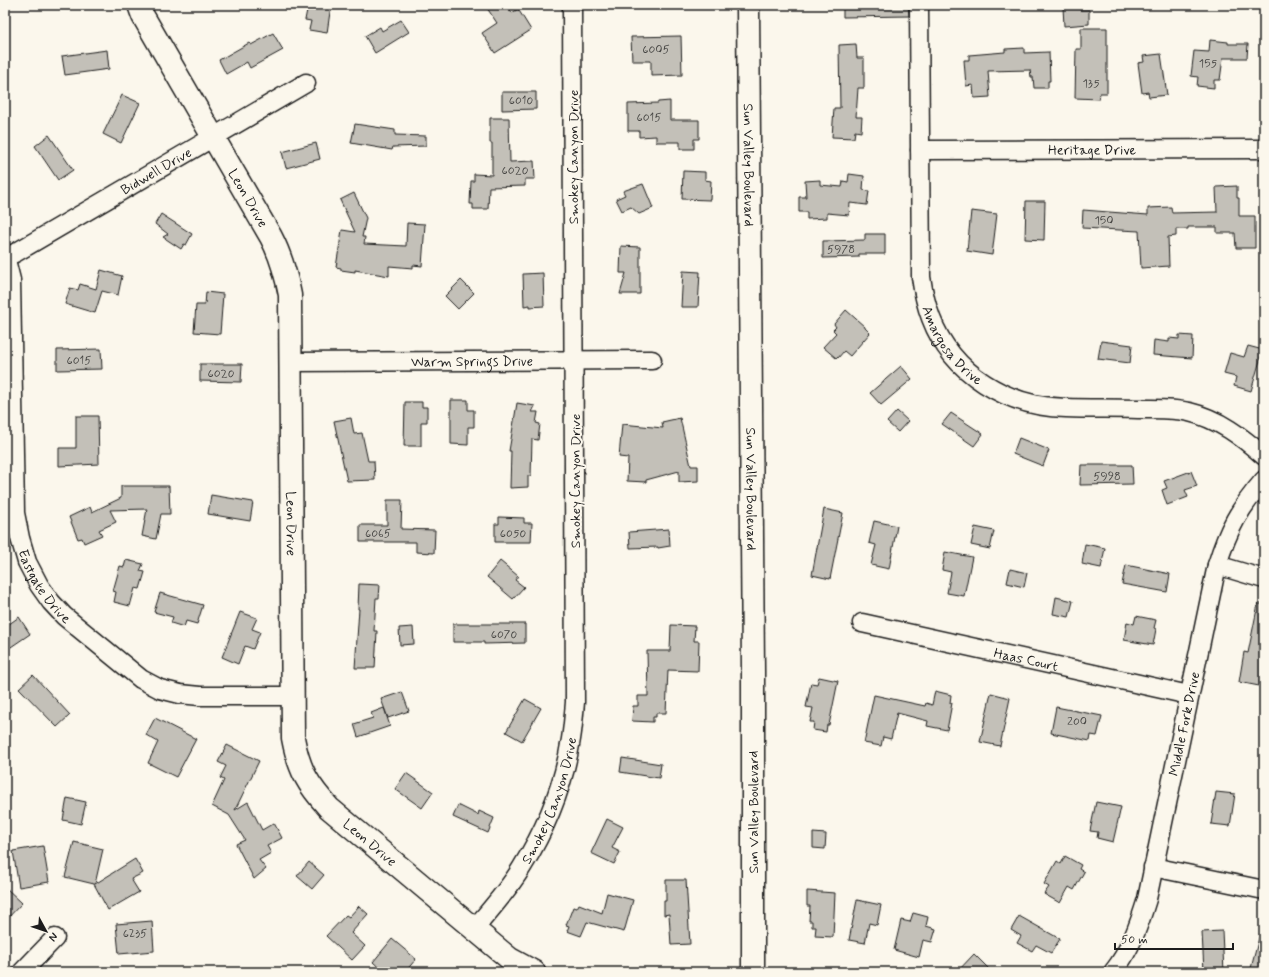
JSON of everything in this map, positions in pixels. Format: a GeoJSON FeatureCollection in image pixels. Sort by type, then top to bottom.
{"type":"FeatureCollection","features":[{"type":"Feature","properties":{"kind":"street","name":"Leon Drive"},"geometry":{"type":"LineString","coordinates":[[139,5],[143,16],[279,252],[286,273],[290,295],[293,738],[297,757],[304,776],[315,793],[329,808],[510,959],[534,972]]}},
{"type":"Feature","properties":{"kind":"street","name":"Smokey Canyon Drive"},"geometry":{"type":"LineString","coordinates":[[474,929],[501,897],[522,868],[540,836],[562,778],[571,738],[575,702],[572,5]]}},
{"type":"Feature","properties":{"kind":"street","name":"Sun Valley Boulevard"},"geometry":{"type":"LineString","coordinates":[[748,5],[753,670],[753,972]]}},
{"type":"Feature","properties":{"kind":"street","name":"Amargosa Drive"},"geometry":{"type":"LineString","coordinates":[[919,5],[921,277],[924,298],[931,319],[942,341],[957,361],[975,378],[995,391],[1019,401],[1043,407],[1168,409],[1190,412],[1212,420],[1232,430],[1264,456]]}},
{"type":"Feature","properties":{"kind":"street","name":"Bidwell Drive"},"geometry":{"type":"LineString","coordinates":[[5,256],[15,252],[214,138],[306,83]]}},
{"type":"Feature","properties":{"kind":"street","name":"Heritage Drive"},"geometry":{"type":"LineString","coordinates":[[920,150],[1264,148]]}},
{"type":"Feature","properties":{"kind":"street","name":"Eastgate Drive"},"geometry":{"type":"LineString","coordinates":[[5,256],[11,280],[9,448],[15,513],[27,562],[39,585],[51,602],[64,616],[141,679],[160,689],[180,694],[200,696],[293,696]]}},
{"type":"Feature","properties":{"kind":"street","name":"Warm Springs Drive"},"geometry":{"type":"LineString","coordinates":[[291,362],[652,360]]}},
{"type":"Feature","properties":{"kind":"street","name":"Middle Fork Drive"},"geometry":{"type":"LineString","coordinates":[[1113,972],[1130,945],[1140,921],[1153,867],[1216,565],[1224,542],[1235,518],[1264,480]]}},
{"type":"Feature","properties":{"kind":"street"},"geometry":{"type":"LineString","coordinates":[[1216,565],[1264,579]]}},
{"type":"Feature","properties":{"kind":"street","name":"Haas Court"},"geometry":{"type":"LineString","coordinates":[[862,623],[1189,695]]}},
{"type":"Feature","properties":{"kind":"street"},"geometry":{"type":"LineString","coordinates":[[1153,867],[1264,890]]}},
{"type":"Feature","properties":{"kind":"street"},"geometry":{"type":"LineString","coordinates":[[22,972],[55,938]]}},
{"type":"Feature","properties":{"kind":"building"},"geometry":{"type":"Polygon","coordinates":[[[308,5],[331,5],[327,33],[309,30],[311,21],[305,20],[308,5]]]}},
{"type":"Feature","properties":{"kind":"building"},"geometry":{"type":"Polygon","coordinates":[[[485,5],[507,5],[512,13],[518,9],[531,30],[495,53],[482,33],[497,23],[485,5]]]}},
{"type":"Feature","properties":{"kind":"building"},"geometry":{"type":"Polygon","coordinates":[[[843,5],[908,5],[909,16],[843,17],[843,5]]]}},
{"type":"Feature","properties":{"kind":"building"},"geometry":{"type":"Polygon","coordinates":[[[1080,6],[1080,10],[1089,10],[1089,24],[1064,26],[1063,7],[1080,6]]]}},
{"type":"Feature","properties":{"kind":"building"},"geometry":{"type":"Polygon","coordinates":[[[401,20],[409,32],[375,53],[365,36],[380,27],[382,31],[401,20]]]}},
{"type":"Feature","properties":{"kind":"building"},"geometry":{"type":"Polygon","coordinates":[[[1081,28],[1107,28],[1107,93],[1100,93],[1099,99],[1075,98],[1076,49],[1081,49],[1081,28]]]}},
{"type":"Feature","properties":{"kind":"building"},"geometry":{"type":"Polygon","coordinates":[[[273,33],[283,50],[250,68],[247,62],[226,74],[219,60],[249,43],[251,45],[273,33]]]}},
{"type":"Feature","properties":{"kind":"building"},"geometry":{"type":"Polygon","coordinates":[[[681,36],[682,75],[651,76],[651,61],[632,61],[631,37],[681,36]]]}},
{"type":"Feature","properties":{"kind":"building"},"geometry":{"type":"Polygon","coordinates":[[[1210,40],[1228,42],[1228,44],[1248,44],[1247,58],[1223,58],[1220,80],[1214,80],[1214,88],[1197,86],[1198,77],[1191,76],[1194,51],[1209,52],[1210,40]]]}},
{"type":"Feature","properties":{"kind":"building"},"geometry":{"type":"Polygon","coordinates":[[[856,44],[857,58],[864,58],[864,88],[858,88],[856,117],[862,117],[861,132],[855,131],[854,138],[832,137],[834,108],[840,108],[839,45],[856,44]]]}},
{"type":"Feature","properties":{"kind":"building"},"geometry":{"type":"Polygon","coordinates":[[[1024,48],[1024,53],[1049,52],[1050,81],[1048,81],[1048,88],[1034,88],[1033,77],[1031,77],[1030,70],[988,71],[990,97],[974,98],[973,85],[966,86],[964,60],[969,60],[969,55],[1005,52],[1005,49],[1024,48]]]}},
{"type":"Feature","properties":{"kind":"building"},"geometry":{"type":"Polygon","coordinates":[[[107,50],[109,69],[65,75],[62,56],[107,50]]]}},
{"type":"Feature","properties":{"kind":"building"},"geometry":{"type":"Polygon","coordinates":[[[1161,54],[1167,95],[1149,97],[1148,92],[1142,93],[1138,63],[1144,62],[1143,56],[1161,54]]]}},
{"type":"Feature","properties":{"kind":"building"},"geometry":{"type":"Polygon","coordinates":[[[502,92],[536,92],[536,109],[502,110],[502,92]]]}},
{"type":"Feature","properties":{"kind":"building"},"geometry":{"type":"Polygon","coordinates":[[[122,95],[140,103],[121,143],[103,134],[122,95]]]}},
{"type":"Feature","properties":{"kind":"building"},"geometry":{"type":"Polygon","coordinates":[[[670,101],[670,120],[699,120],[699,139],[694,139],[694,149],[680,149],[680,142],[656,142],[656,136],[639,137],[639,131],[628,131],[628,104],[670,101]]]}},
{"type":"Feature","properties":{"kind":"building"},"geometry":{"type":"Polygon","coordinates":[[[490,118],[509,118],[510,162],[534,161],[535,179],[525,179],[525,186],[489,187],[488,209],[473,209],[473,204],[470,204],[471,181],[474,181],[474,174],[492,175],[490,118]]]}},
{"type":"Feature","properties":{"kind":"building"},"geometry":{"type":"Polygon","coordinates":[[[355,124],[395,130],[395,135],[426,136],[426,146],[393,147],[392,150],[351,143],[355,124]]]}},
{"type":"Feature","properties":{"kind":"building"},"geometry":{"type":"Polygon","coordinates":[[[49,135],[73,170],[58,180],[35,146],[49,135]]]}},
{"type":"Feature","properties":{"kind":"building"},"geometry":{"type":"Polygon","coordinates":[[[316,143],[320,159],[286,168],[282,152],[316,143]]]}},
{"type":"Feature","properties":{"kind":"building"},"geometry":{"type":"Polygon","coordinates":[[[683,171],[705,172],[705,180],[711,181],[710,200],[682,199],[683,171]]]}},
{"type":"Feature","properties":{"kind":"building"},"geometry":{"type":"Polygon","coordinates":[[[849,174],[864,176],[863,190],[869,191],[867,205],[850,203],[849,215],[827,213],[827,218],[807,219],[807,212],[799,212],[799,197],[806,197],[805,181],[820,180],[820,185],[842,187],[843,181],[848,182],[849,174]]]}},
{"type":"Feature","properties":{"kind":"building"},"geometry":{"type":"Polygon","coordinates":[[[643,184],[653,208],[639,214],[631,207],[622,211],[616,199],[625,195],[623,191],[643,184]]]}},
{"type":"Feature","properties":{"kind":"building"},"geometry":{"type":"Polygon","coordinates":[[[1237,186],[1239,216],[1255,216],[1255,248],[1236,248],[1235,233],[1217,233],[1217,227],[1188,227],[1188,229],[1176,229],[1176,236],[1168,237],[1169,266],[1141,268],[1139,231],[1082,228],[1083,210],[1148,215],[1148,208],[1171,207],[1172,213],[1217,212],[1216,187],[1237,186]]]}},
{"type":"Feature","properties":{"kind":"building"},"geometry":{"type":"Polygon","coordinates":[[[354,193],[366,218],[362,237],[365,237],[364,244],[406,246],[407,223],[425,224],[422,266],[413,265],[413,268],[389,266],[389,276],[355,270],[355,272],[341,270],[341,268],[336,267],[342,230],[355,232],[340,200],[354,193]]]}},
{"type":"Feature","properties":{"kind":"building"},"geometry":{"type":"Polygon","coordinates":[[[1026,201],[1045,201],[1044,240],[1025,239],[1026,201]]]}},
{"type":"Feature","properties":{"kind":"building"},"geometry":{"type":"Polygon","coordinates":[[[971,211],[997,214],[992,255],[967,251],[971,211]]]}},
{"type":"Feature","properties":{"kind":"building"},"geometry":{"type":"Polygon","coordinates":[[[161,214],[192,234],[186,245],[184,244],[181,249],[163,237],[168,234],[155,224],[161,214]]]}},
{"type":"Feature","properties":{"kind":"building"},"geometry":{"type":"Polygon","coordinates":[[[865,234],[885,234],[885,254],[859,254],[859,257],[823,258],[823,241],[865,240],[865,234]]]}},
{"type":"Feature","properties":{"kind":"building"},"geometry":{"type":"Polygon","coordinates":[[[621,246],[640,247],[640,294],[620,294],[626,273],[620,273],[621,246]]]}},
{"type":"Feature","properties":{"kind":"building"},"geometry":{"type":"Polygon","coordinates":[[[101,270],[122,276],[118,295],[102,291],[95,313],[65,304],[70,288],[78,290],[80,284],[96,289],[101,270]]]}},
{"type":"Feature","properties":{"kind":"building"},"geometry":{"type":"Polygon","coordinates":[[[683,271],[700,272],[698,307],[681,307],[683,271]]]}},
{"type":"Feature","properties":{"kind":"building"},"geometry":{"type":"Polygon","coordinates":[[[543,273],[544,306],[524,306],[523,274],[543,273]]]}},
{"type":"Feature","properties":{"kind":"building"},"geometry":{"type":"Polygon","coordinates":[[[461,280],[474,293],[458,309],[445,296],[461,280]]]}},
{"type":"Feature","properties":{"kind":"building"},"geometry":{"type":"Polygon","coordinates":[[[206,292],[223,294],[220,334],[194,332],[196,305],[205,305],[206,292]]]}},
{"type":"Feature","properties":{"kind":"building"},"geometry":{"type":"Polygon","coordinates":[[[846,310],[870,333],[850,356],[844,351],[838,358],[836,358],[823,347],[836,333],[833,330],[836,327],[834,324],[846,310]]]}},
{"type":"Feature","properties":{"kind":"building"},"geometry":{"type":"Polygon","coordinates":[[[1179,335],[1193,336],[1192,358],[1153,355],[1154,340],[1169,342],[1169,338],[1179,339],[1179,335]]]}},
{"type":"Feature","properties":{"kind":"building"},"geometry":{"type":"Polygon","coordinates":[[[1101,341],[1132,345],[1130,363],[1098,359],[1101,341]]]}},
{"type":"Feature","properties":{"kind":"building"},"geometry":{"type":"Polygon","coordinates":[[[1248,346],[1263,350],[1251,391],[1234,386],[1236,377],[1224,374],[1230,353],[1244,357],[1248,346]]]}},
{"type":"Feature","properties":{"kind":"building"},"geometry":{"type":"Polygon","coordinates":[[[101,349],[102,369],[57,370],[57,350],[101,349]]]}},
{"type":"Feature","properties":{"kind":"building"},"geometry":{"type":"Polygon","coordinates":[[[200,364],[242,364],[241,382],[200,381],[200,364]]]}},
{"type":"Feature","properties":{"kind":"building"},"geometry":{"type":"Polygon","coordinates":[[[901,366],[912,379],[881,405],[870,393],[901,366]]]}},
{"type":"Feature","properties":{"kind":"building"},"geometry":{"type":"Polygon","coordinates":[[[451,400],[468,400],[468,410],[474,410],[474,427],[468,427],[468,445],[451,444],[451,400]]]}},
{"type":"Feature","properties":{"kind":"building"},"geometry":{"type":"Polygon","coordinates":[[[405,402],[422,402],[422,407],[427,407],[427,422],[421,422],[421,446],[404,446],[405,402]]]}},
{"type":"Feature","properties":{"kind":"building"},"geometry":{"type":"Polygon","coordinates":[[[517,403],[535,406],[532,412],[538,412],[536,423],[540,424],[538,440],[532,439],[531,476],[528,476],[528,487],[510,488],[511,451],[509,451],[517,403]]]}},
{"type":"Feature","properties":{"kind":"building"},"geometry":{"type":"Polygon","coordinates":[[[897,411],[908,421],[898,432],[887,422],[897,411]]]}},
{"type":"Feature","properties":{"kind":"building"},"geometry":{"type":"Polygon","coordinates":[[[951,413],[983,434],[974,446],[942,424],[951,413]]]}},
{"type":"Feature","properties":{"kind":"building"},"geometry":{"type":"Polygon","coordinates":[[[76,416],[98,416],[99,464],[59,466],[59,448],[76,448],[76,416]]]}},
{"type":"Feature","properties":{"kind":"building"},"geometry":{"type":"Polygon","coordinates":[[[351,418],[354,434],[362,433],[368,461],[374,461],[375,480],[347,481],[334,421],[351,418]]]}},
{"type":"Feature","properties":{"kind":"building"},"geometry":{"type":"Polygon","coordinates":[[[680,418],[691,466],[698,466],[698,481],[679,482],[679,471],[646,480],[646,482],[627,481],[628,458],[619,457],[622,424],[663,428],[662,422],[680,418]]]}},
{"type":"Feature","properties":{"kind":"building"},"geometry":{"type":"Polygon","coordinates":[[[1019,438],[1049,450],[1043,466],[1013,454],[1019,438]]]}},
{"type":"Feature","properties":{"kind":"building"},"geometry":{"type":"Polygon","coordinates":[[[1081,465],[1132,465],[1133,484],[1080,485],[1081,465]]]}},
{"type":"Feature","properties":{"kind":"building"},"geometry":{"type":"Polygon","coordinates":[[[1191,471],[1197,486],[1185,490],[1188,497],[1167,505],[1162,490],[1167,488],[1164,481],[1191,471]]]}},
{"type":"Feature","properties":{"kind":"building"},"geometry":{"type":"Polygon","coordinates":[[[121,486],[169,486],[170,514],[161,514],[156,539],[142,536],[147,509],[110,510],[116,522],[99,530],[102,535],[84,543],[82,538],[78,539],[69,517],[90,507],[92,512],[121,498],[121,486]]]}},
{"type":"Feature","properties":{"kind":"building"},"geometry":{"type":"Polygon","coordinates":[[[211,495],[253,502],[250,521],[208,514],[211,495]]]}},
{"type":"Feature","properties":{"kind":"building"},"geometry":{"type":"Polygon","coordinates":[[[387,500],[402,500],[401,529],[435,530],[434,553],[416,552],[416,542],[360,542],[360,525],[387,525],[387,500]]]}},
{"type":"Feature","properties":{"kind":"building"},"geometry":{"type":"Polygon","coordinates":[[[824,509],[843,513],[830,579],[812,575],[824,509]]]}},
{"type":"Feature","properties":{"kind":"building"},"geometry":{"type":"Polygon","coordinates":[[[499,517],[524,518],[524,523],[532,523],[531,542],[495,542],[495,524],[499,524],[499,517]]]}},
{"type":"Feature","properties":{"kind":"building"},"geometry":{"type":"Polygon","coordinates":[[[874,521],[897,526],[889,569],[871,565],[876,545],[869,543],[874,521]]]}},
{"type":"Feature","properties":{"kind":"building"},"geometry":{"type":"Polygon","coordinates":[[[975,527],[994,531],[990,549],[971,545],[975,527]]]}},
{"type":"Feature","properties":{"kind":"building"},"geometry":{"type":"Polygon","coordinates":[[[669,529],[670,546],[658,548],[630,548],[629,532],[669,529]]]}},
{"type":"Feature","properties":{"kind":"building"},"geometry":{"type":"Polygon","coordinates":[[[1085,544],[1105,548],[1101,568],[1082,564],[1085,544]]]}},
{"type":"Feature","properties":{"kind":"building"},"geometry":{"type":"Polygon","coordinates":[[[945,552],[972,557],[964,596],[947,593],[951,572],[942,570],[945,552]]]}},
{"type":"Feature","properties":{"kind":"building"},"geometry":{"type":"Polygon","coordinates":[[[126,560],[143,564],[140,571],[145,572],[140,589],[135,588],[130,606],[114,602],[116,592],[113,591],[120,566],[124,567],[126,560]]]}},
{"type":"Feature","properties":{"kind":"building"},"geometry":{"type":"Polygon","coordinates":[[[500,561],[518,576],[515,580],[524,587],[513,599],[487,577],[500,561]]]}},
{"type":"Feature","properties":{"kind":"building"},"geometry":{"type":"Polygon","coordinates":[[[1126,565],[1170,574],[1167,592],[1122,584],[1126,565]]]}},
{"type":"Feature","properties":{"kind":"building"},"geometry":{"type":"Polygon","coordinates":[[[1010,569],[1027,573],[1024,587],[1007,583],[1010,569]]]}},
{"type":"Feature","properties":{"kind":"building"},"geometry":{"type":"Polygon","coordinates":[[[359,584],[380,585],[379,598],[376,598],[374,631],[377,631],[375,668],[355,668],[359,584]]]}},
{"type":"Feature","properties":{"kind":"building"},"geometry":{"type":"Polygon","coordinates":[[[160,593],[203,605],[197,624],[186,621],[184,627],[171,623],[173,617],[154,612],[160,593]]]}},
{"type":"Feature","properties":{"kind":"building"},"geometry":{"type":"Polygon","coordinates":[[[1056,597],[1073,601],[1069,617],[1053,614],[1056,597]]]}},
{"type":"Feature","properties":{"kind":"building"},"geometry":{"type":"Polygon","coordinates":[[[1258,604],[1264,604],[1264,663],[1259,686],[1239,682],[1244,652],[1248,653],[1258,604]]]}},
{"type":"Feature","properties":{"kind":"building"},"geometry":{"type":"Polygon","coordinates":[[[240,612],[257,618],[252,629],[260,632],[253,649],[245,646],[238,664],[222,657],[240,612]]]}},
{"type":"Feature","properties":{"kind":"building"},"geometry":{"type":"Polygon","coordinates":[[[1136,616],[1156,620],[1153,645],[1124,640],[1127,622],[1134,624],[1136,616]]]}},
{"type":"Feature","properties":{"kind":"building"},"geometry":{"type":"Polygon","coordinates":[[[19,617],[30,634],[5,651],[5,627],[19,617]]]}},
{"type":"Feature","properties":{"kind":"building"},"geometry":{"type":"Polygon","coordinates":[[[453,624],[525,624],[525,643],[484,644],[484,642],[453,642],[453,624]]]}},
{"type":"Feature","properties":{"kind":"building"},"geometry":{"type":"Polygon","coordinates":[[[671,625],[695,626],[694,641],[699,641],[698,671],[668,670],[666,713],[656,713],[656,717],[653,717],[653,722],[632,721],[633,706],[638,706],[638,696],[648,696],[647,651],[670,651],[671,625]]]}},
{"type":"Feature","properties":{"kind":"building"},"geometry":{"type":"Polygon","coordinates":[[[413,627],[414,644],[400,645],[399,628],[413,627]]]}},
{"type":"Feature","properties":{"kind":"building"},"geometry":{"type":"Polygon","coordinates":[[[33,675],[70,715],[57,727],[19,688],[33,675]]]}},
{"type":"Feature","properties":{"kind":"building"},"geometry":{"type":"Polygon","coordinates":[[[819,677],[838,681],[829,725],[827,725],[826,732],[813,730],[814,722],[810,722],[813,708],[806,707],[811,683],[817,684],[819,677]]]}},
{"type":"Feature","properties":{"kind":"building"},"geometry":{"type":"Polygon","coordinates":[[[935,691],[951,695],[950,703],[952,703],[947,730],[927,726],[928,721],[897,713],[891,739],[883,737],[881,746],[864,743],[874,695],[925,706],[926,703],[932,705],[935,691]]]}},
{"type":"Feature","properties":{"kind":"building"},"geometry":{"type":"Polygon","coordinates":[[[402,692],[409,711],[388,718],[381,699],[402,692]]]}},
{"type":"Feature","properties":{"kind":"building"},"geometry":{"type":"Polygon","coordinates":[[[991,693],[1010,698],[1000,746],[980,742],[991,693]]]}},
{"type":"Feature","properties":{"kind":"building"},"geometry":{"type":"Polygon","coordinates":[[[525,699],[541,708],[522,741],[506,732],[525,699]]]}},
{"type":"Feature","properties":{"kind":"building"},"geometry":{"type":"Polygon","coordinates":[[[1056,707],[1102,716],[1097,736],[1091,735],[1090,741],[1051,733],[1056,707]]]}},
{"type":"Feature","properties":{"kind":"building"},"geometry":{"type":"Polygon","coordinates":[[[384,708],[390,726],[358,737],[354,724],[373,718],[371,713],[384,708]]]}},
{"type":"Feature","properties":{"kind":"building"},"geometry":{"type":"Polygon","coordinates":[[[155,718],[196,739],[176,777],[148,763],[158,742],[146,735],[155,718]]]}},
{"type":"Feature","properties":{"kind":"building"},"geometry":{"type":"Polygon","coordinates":[[[227,745],[259,761],[235,810],[248,802],[262,830],[274,823],[282,838],[267,846],[271,853],[259,860],[266,869],[254,879],[236,844],[245,840],[229,815],[212,806],[224,780],[220,778],[226,766],[218,762],[227,745]]]}},
{"type":"Feature","properties":{"kind":"building"},"geometry":{"type":"Polygon","coordinates":[[[622,758],[661,764],[659,778],[620,772],[622,758]]]}},
{"type":"Feature","properties":{"kind":"building"},"geometry":{"type":"Polygon","coordinates":[[[406,773],[433,792],[422,808],[395,789],[406,773]]]}},
{"type":"Feature","properties":{"kind":"building"},"geometry":{"type":"Polygon","coordinates":[[[1216,792],[1235,794],[1230,826],[1211,824],[1216,792]]]}},
{"type":"Feature","properties":{"kind":"building"},"geometry":{"type":"Polygon","coordinates":[[[67,798],[86,802],[81,824],[63,820],[67,798]]]}},
{"type":"Feature","properties":{"kind":"building"},"geometry":{"type":"Polygon","coordinates":[[[1096,802],[1121,807],[1113,842],[1097,838],[1098,832],[1090,831],[1096,802]]]}},
{"type":"Feature","properties":{"kind":"building"},"geometry":{"type":"Polygon","coordinates":[[[458,805],[478,815],[479,811],[494,818],[488,833],[453,817],[458,805]]]}},
{"type":"Feature","properties":{"kind":"building"},"geometry":{"type":"Polygon","coordinates":[[[607,819],[623,827],[612,848],[620,852],[614,864],[591,853],[607,819]]]}},
{"type":"Feature","properties":{"kind":"building"},"geometry":{"type":"Polygon","coordinates":[[[813,833],[826,834],[825,849],[813,848],[813,833]]]}},
{"type":"Feature","properties":{"kind":"building"},"geometry":{"type":"Polygon","coordinates":[[[74,842],[103,849],[95,884],[135,859],[143,873],[131,879],[139,892],[108,910],[94,884],[65,877],[74,842]]]}},
{"type":"Feature","properties":{"kind":"building"},"geometry":{"type":"Polygon","coordinates":[[[43,846],[49,882],[19,887],[13,851],[43,846]]]}},
{"type":"Feature","properties":{"kind":"building"},"geometry":{"type":"Polygon","coordinates":[[[1065,856],[1081,865],[1079,869],[1084,872],[1074,890],[1069,887],[1060,903],[1044,894],[1049,887],[1044,884],[1057,861],[1061,864],[1065,856]]]}},
{"type":"Feature","properties":{"kind":"building"},"geometry":{"type":"Polygon","coordinates":[[[309,862],[324,875],[312,889],[297,876],[309,862]]]}},
{"type":"Feature","properties":{"kind":"building"},"geometry":{"type":"Polygon","coordinates":[[[666,880],[686,880],[690,944],[671,945],[669,914],[664,915],[666,880]]]}},
{"type":"Feature","properties":{"kind":"building"},"geometry":{"type":"Polygon","coordinates":[[[5,887],[22,903],[5,921],[5,887]]]}},
{"type":"Feature","properties":{"kind":"building"},"geometry":{"type":"Polygon","coordinates":[[[807,891],[835,893],[833,937],[815,936],[816,927],[812,927],[812,921],[809,921],[810,906],[807,906],[807,891]]]}},
{"type":"Feature","properties":{"kind":"building"},"geometry":{"type":"Polygon","coordinates":[[[607,893],[633,900],[624,932],[587,922],[581,936],[567,931],[569,926],[566,925],[573,907],[577,908],[579,904],[602,913],[607,893]]]}},
{"type":"Feature","properties":{"kind":"building"},"geometry":{"type":"Polygon","coordinates":[[[857,900],[881,905],[877,925],[869,923],[865,943],[849,940],[857,900]]]}},
{"type":"Feature","properties":{"kind":"building"},"geometry":{"type":"Polygon","coordinates":[[[359,906],[368,914],[351,933],[365,946],[352,960],[326,936],[346,915],[349,917],[359,906]]]}},
{"type":"Feature","properties":{"kind":"building"},"geometry":{"type":"Polygon","coordinates":[[[913,913],[928,917],[926,926],[936,929],[932,942],[923,940],[919,957],[894,950],[901,920],[910,922],[913,913]]]}},
{"type":"Feature","properties":{"kind":"building"},"geometry":{"type":"Polygon","coordinates":[[[1019,916],[1060,939],[1051,953],[1036,945],[1032,951],[1017,943],[1021,936],[1011,930],[1019,916]]]}},
{"type":"Feature","properties":{"kind":"building"},"geometry":{"type":"Polygon","coordinates":[[[152,921],[154,951],[119,954],[116,924],[152,921]]]}},
{"type":"Feature","properties":{"kind":"building"},"geometry":{"type":"Polygon","coordinates":[[[1222,931],[1224,972],[1204,972],[1202,932],[1222,931]]]}},
{"type":"Feature","properties":{"kind":"building"},"geometry":{"type":"Polygon","coordinates":[[[1260,934],[1264,935],[1264,972],[1250,972],[1260,934]]]}},
{"type":"Feature","properties":{"kind":"building"},"geometry":{"type":"Polygon","coordinates":[[[392,939],[416,959],[405,972],[384,972],[373,962],[392,939]]]}},
{"type":"Feature","properties":{"kind":"building"},"geometry":{"type":"Polygon","coordinates":[[[974,954],[992,972],[957,972],[974,954]]]}}]}
